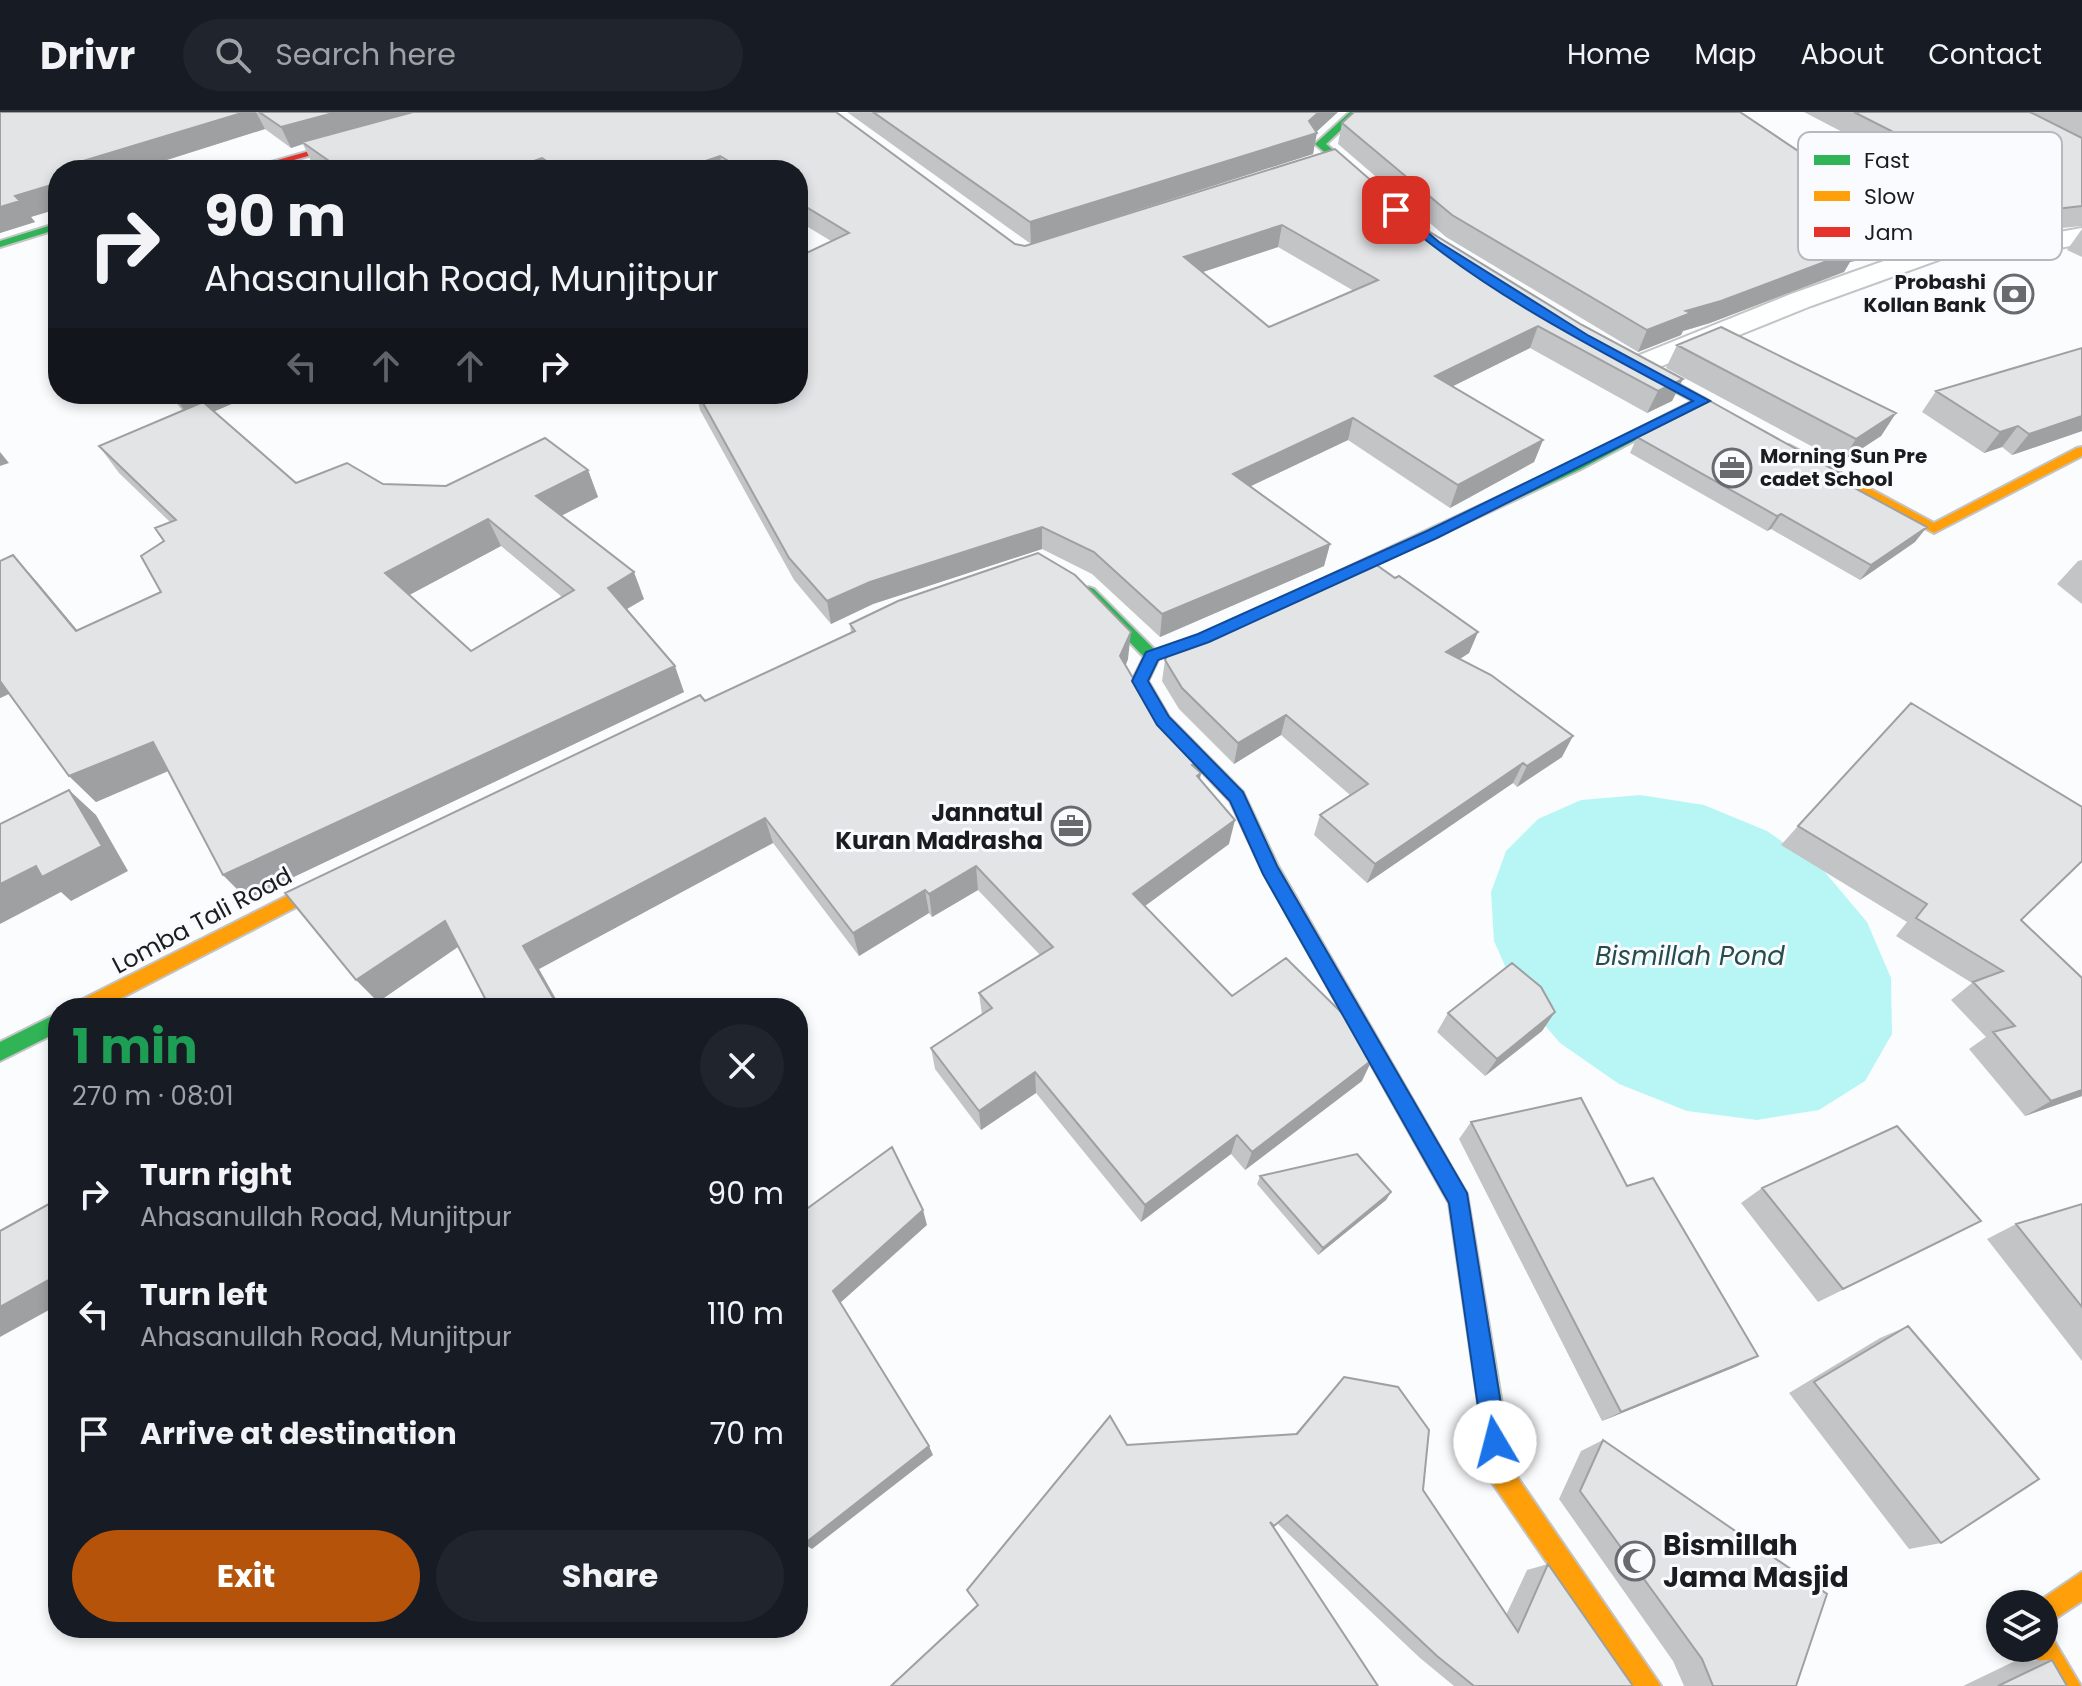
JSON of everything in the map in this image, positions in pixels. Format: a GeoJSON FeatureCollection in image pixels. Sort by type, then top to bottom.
{"type":"FeatureCollection","features":[{"type":"Feature","properties":{"kind":"street"},"geometry":{"type":"LineString","coordinates":[[284,160],[457,112]]}},
{"type":"Feature","properties":{"kind":"street"},"geometry":{"type":"LineString","coordinates":[[1277,176],[1341,162],[1320,144],[1355,112]]}},
{"type":"Feature","properties":{"kind":"street"},"geometry":{"type":"LineString","coordinates":[[0,244],[48,229]]}},
{"type":"Feature","properties":{"kind":"street"},"geometry":{"type":"LineString","coordinates":[[2062,240],[2082,236]]}},
{"type":"Feature","properties":{"kind":"street"},"geometry":{"type":"LineString","coordinates":[[1637,366],[1801,300],[1913,260]]}},
{"type":"Feature","properties":{"kind":"street"},"geometry":{"type":"LineString","coordinates":[[1303,593],[1710,405],[1611,353]]}},
{"type":"Feature","properties":{"kind":"street"},"geometry":{"type":"LineString","coordinates":[[1771,439],[1934,529],[2082,451]]}},
{"type":"Feature","properties":{"kind":"street"},"geometry":{"type":"LineString","coordinates":[[1077,584],[1089,591],[1158,654],[1140,681],[1163,721],[1237,797],[1270,869],[1459,1201],[1500,1472],[1648,1686]]}},
{"type":"Feature","properties":{"kind":"street","name":"Lomba Tali Road"},"geometry":{"type":"LineString","coordinates":[[104,998],[361,866]]}},
{"type":"Feature","properties":{"kind":"street"},"geometry":{"type":"LineString","coordinates":[[0,1052],[48,1027]]}},
{"type":"Feature","properties":{"kind":"street"},"geometry":{"type":"LineString","coordinates":[[2058,1603],[2082,1585]]}},
{"type":"Feature","properties":{"kind":"street"},"geometry":{"type":"LineString","coordinates":[[2053,1662],[2068,1686]]}},
{"type":"Feature","properties":{"kind":"water","name":"Bismillah Pond"},"geometry":{"type":"Polygon","coordinates":[[[1640,795],[1704,805],[1767,831],[1824,871],[1867,922],[1891,978],[1892,1034],[1865,1081],[1819,1110],[1757,1120],[1687,1111],[1619,1084],[1560,1043],[1517,993],[1494,941],[1491,892],[1506,851],[1538,819],[1581,800],[1640,795]]]}},
{"type":"Feature","properties":{"kind":"building"},"geometry":{"type":"Polygon","coordinates":[[[0,112],[245,112],[87,160],[48,160],[48,186],[15,196],[20,201],[0,207],[0,112]]]}},
{"type":"Feature","properties":{"kind":"building"},"geometry":{"type":"Polygon","coordinates":[[[259,112],[337,112],[281,127],[259,112]]]}},
{"type":"Feature","properties":{"kind":"building"},"geometry":{"type":"Polygon","coordinates":[[[413,112],[836,112],[1015,244],[1025,246],[1335,149],[1430,232],[1582,325],[1683,379],[1658,391],[1538,326],[1435,376],[1543,440],[1458,485],[1353,418],[1233,474],[1330,544],[1162,614],[1094,552],[1042,527],[870,582],[827,601],[789,558],[704,404],[808,404],[808,252],[849,233],[808,208],[808,160],[727,160],[720,156],[708,160],[328,160],[302,142],[413,112]],[[1282,225],[1184,257],[1269,327],[1378,280],[1282,225]]]}},
{"type":"Feature","properties":{"kind":"building"},"geometry":{"type":"Polygon","coordinates":[[[873,112],[1319,112],[1309,121],[1317,133],[1030,222],[873,112]]]}},
{"type":"Feature","properties":{"kind":"building"},"geometry":{"type":"Polygon","coordinates":[[[1354,112],[1740,112],[1798,151],[1798,260],[1830,260],[1686,311],[1691,313],[1647,330],[1452,215],[1342,123],[1354,112]]]}},
{"type":"Feature","properties":{"kind":"building"},"geometry":{"type":"Polygon","coordinates":[[[1854,112],[2030,112],[2082,138],[2082,206],[2062,208],[2062,132],[1893,132],[1854,112]]]}},
{"type":"Feature","properties":{"kind":"building"},"geometry":{"type":"Polygon","coordinates":[[[1721,327],[1896,413],[1856,439],[1677,345],[1721,327]]]}},
{"type":"Feature","properties":{"kind":"building"},"geometry":{"type":"Polygon","coordinates":[[[2082,348],[2082,416],[2029,434],[2018,426],[2000,432],[1936,391],[2082,348]]]}},
{"type":"Feature","properties":{"kind":"building"},"geometry":{"type":"Polygon","coordinates":[[[1710,401],[1841,474],[1836,478],[1927,527],[1871,565],[1637,437],[1710,401]]]}},
{"type":"Feature","properties":{"kind":"building"},"geometry":{"type":"Polygon","coordinates":[[[198,404],[205,404],[296,483],[347,463],[383,484],[446,486],[545,438],[588,470],[536,496],[634,572],[608,588],[675,666],[223,875],[153,742],[69,776],[0,681],[0,561],[13,555],[76,631],[161,592],[141,556],[164,541],[155,528],[176,520],[99,446],[198,404]],[[488,519],[385,573],[471,651],[574,590],[488,519]]]}},
{"type":"Feature","properties":{"kind":"building"},"geometry":{"type":"Polygon","coordinates":[[[1038,553],[1075,575],[1131,632],[1120,656],[1150,707],[1201,760],[1192,765],[1201,773],[1197,776],[1235,820],[1133,894],[1232,996],[1286,958],[1350,1021],[1372,1060],[1252,1152],[1237,1135],[1145,1205],[1035,1072],[979,1111],[931,1048],[992,1008],[979,993],[1053,947],[976,866],[929,894],[925,890],[853,933],[765,818],[523,946],[553,998],[485,998],[445,921],[356,980],[285,893],[700,695],[705,701],[855,631],[850,624],[898,601],[1038,553]]]}},
{"type":"Feature","properties":{"kind":"building"},"geometry":{"type":"Polygon","coordinates":[[[1371,561],[1395,578],[1399,576],[1478,632],[1446,652],[1491,675],[1573,736],[1527,766],[1523,763],[1375,864],[1320,815],[1368,784],[1286,715],[1238,743],[1182,688],[1165,660],[1172,646],[1222,629],[1371,561]]]}},
{"type":"Feature","properties":{"kind":"building"},"geometry":{"type":"Polygon","coordinates":[[[1911,703],[2082,807],[2082,861],[2021,920],[2082,978],[2082,1090],[2051,1101],[1993,1032],[2015,1026],[1973,982],[2003,971],[1916,918],[1927,904],[1798,826],[1911,703]]]}},
{"type":"Feature","properties":{"kind":"building"},"geometry":{"type":"Polygon","coordinates":[[[69,790],[102,846],[42,877],[36,866],[0,884],[0,824],[69,790]]]}},
{"type":"Feature","properties":{"kind":"building"},"geometry":{"type":"Polygon","coordinates":[[[1512,963],[1541,987],[1555,1012],[1497,1059],[1448,1013],[1512,963]]]}},
{"type":"Feature","properties":{"kind":"building"},"geometry":{"type":"Polygon","coordinates":[[[1581,1098],[1627,1186],[1653,1178],[1758,1356],[1621,1412],[1471,1122],[1581,1098]]]}},
{"type":"Feature","properties":{"kind":"building"},"geometry":{"type":"Polygon","coordinates":[[[1897,1126],[1981,1221],[1843,1289],[1762,1188],[1897,1126]]]}},
{"type":"Feature","properties":{"kind":"building"},"geometry":{"type":"Polygon","coordinates":[[[892,1147],[923,1210],[833,1291],[929,1446],[808,1541],[808,1208],[892,1147]]]}},
{"type":"Feature","properties":{"kind":"building"},"geometry":{"type":"Polygon","coordinates":[[[1357,1154],[1391,1192],[1323,1248],[1260,1176],[1357,1154]]]}},
{"type":"Feature","properties":{"kind":"building"},"geometry":{"type":"Polygon","coordinates":[[[2082,1204],[2082,1307],[2016,1224],[2082,1204]]]}},
{"type":"Feature","properties":{"kind":"building"},"geometry":{"type":"Polygon","coordinates":[[[48,1205],[48,1281],[0,1307],[0,1231],[48,1205]]]}},
{"type":"Feature","properties":{"kind":"building"},"geometry":{"type":"Polygon","coordinates":[[[1908,1326],[2039,1479],[1941,1543],[1814,1382],[1908,1326]]]}},
{"type":"Feature","properties":{"kind":"building"},"geometry":{"type":"Polygon","coordinates":[[[1344,1377],[1398,1387],[1429,1430],[1423,1490],[1518,1632],[1548,1564],[1633,1686],[1474,1686],[1437,1656],[1287,1515],[1274,1526],[1270,1522],[1378,1686],[891,1686],[978,1605],[967,1590],[1110,1416],[1127,1445],[1297,1434],[1344,1377]]]}},
{"type":"Feature","properties":{"kind":"building"},"geometry":{"type":"Polygon","coordinates":[[[1603,1440],[1827,1594],[1796,1686],[1713,1686],[1702,1659],[1580,1491],[1603,1440]]]}},
{"type":"Feature","properties":{"kind":"building"},"geometry":{"type":"Polygon","coordinates":[[[2053,1662],[2067,1686],[1998,1686],[2053,1662]]]}},
{"type":"Feature","properties":{"kind":"traffic: fast"},"geometry":{"type":"LineString","coordinates":[[1288,172],[1336,157],[1320,144],[1355,112]]}},
{"type":"Feature","properties":{"kind":"traffic: fast"},"geometry":{"type":"LineString","coordinates":[[0,244],[48,229]]}},
{"type":"Feature","properties":{"kind":"traffic: fast"},"geometry":{"type":"LineString","coordinates":[[1319,586],[1574,467],[1703,401],[1625,360]]}},
{"type":"Feature","properties":{"kind":"traffic: fast"},"geometry":{"type":"LineString","coordinates":[[1089,592],[1152,656]]}},
{"type":"Feature","properties":{"kind":"traffic: fast"},"geometry":{"type":"LineString","coordinates":[[1152,656],[1140,681],[1163,721],[1237,797],[1270,869],[1459,1201],[1492,1416]]}},
{"type":"Feature","properties":{"kind":"traffic: fast"},"geometry":{"type":"LineString","coordinates":[[0,1052],[48,1027]]}},
{"type":"Feature","properties":{"kind":"traffic: slow"},"geometry":{"type":"LineString","coordinates":[[1789,449],[1934,529],[2082,451]]}},
{"type":"Feature","properties":{"kind":"traffic: slow"},"geometry":{"type":"LineString","coordinates":[[103,998],[344,874]]}},
{"type":"Feature","properties":{"kind":"traffic: slow"},"geometry":{"type":"LineString","coordinates":[[1492,1416],[1500,1472],[1648,1686]]}},
{"type":"Feature","properties":{"kind":"traffic: slow"},"geometry":{"type":"LineString","coordinates":[[2058,1603],[2082,1585]]}},
{"type":"Feature","properties":{"kind":"traffic: slow"},"geometry":{"type":"LineString","coordinates":[[2053,1662],[2068,1686]]}},
{"type":"Feature","properties":{"kind":"traffic: jam"},"geometry":{"type":"LineString","coordinates":[[284,160],[457,112]]}},
{"type":"Feature","properties":{"kind":"place","name":"Probashi Kollan Bank"},"geometry":{"type":"Point","coordinates":[2014,294]}},
{"type":"Feature","properties":{"kind":"place","name":"Morning Sun Pre cadet School"},"geometry":{"type":"Point","coordinates":[1732,468]}},
{"type":"Feature","properties":{"kind":"place","name":"Jannatul Kuran Madrasha"},"geometry":{"type":"Point","coordinates":[1071,826]}},
{"type":"Feature","properties":{"kind":"place","name":"Bismillah Jama Masjid"},"geometry":{"type":"Point","coordinates":[1635,1561]}},
{"type":"Feature","properties":{"kind":"route"},"geometry":{"type":"LineString","coordinates":[[1396,210],[1435,245],[1585,339],[1703,401],[1432,535],[1204,638],[1152,656],[1140,681],[1163,721],[1237,797],[1270,869],[1459,1201],[1495,1442]]}}]}
